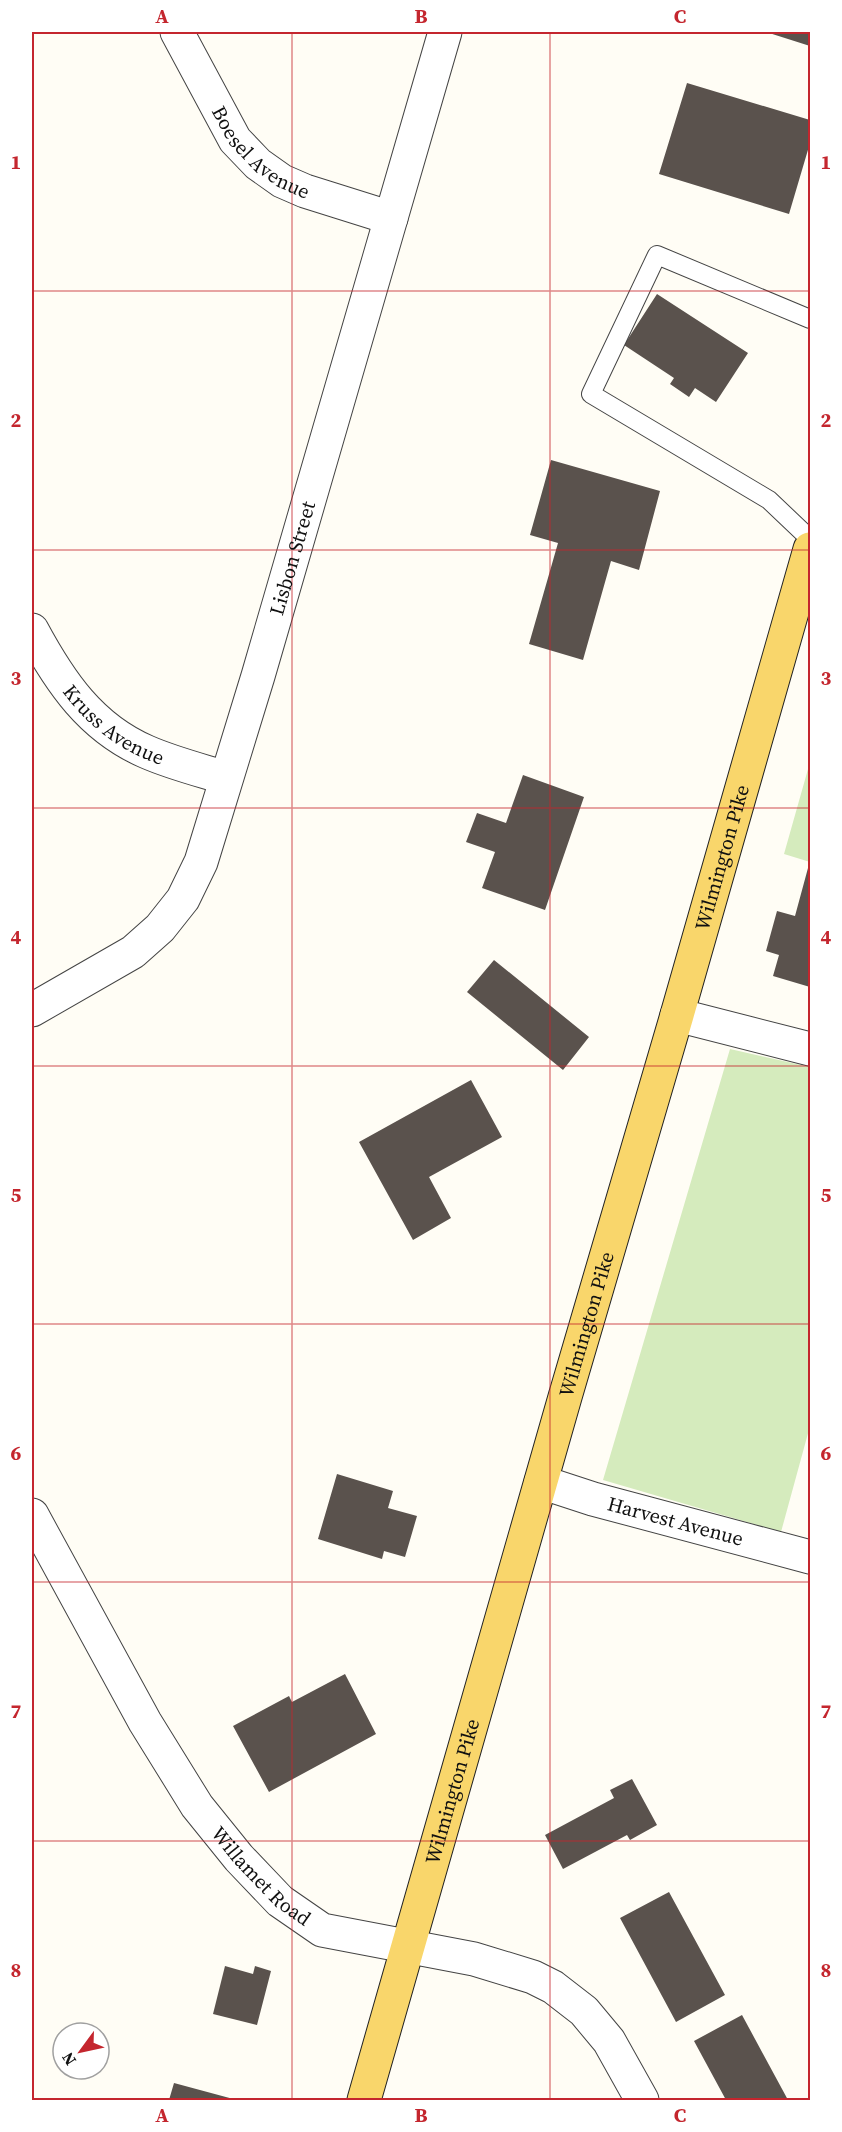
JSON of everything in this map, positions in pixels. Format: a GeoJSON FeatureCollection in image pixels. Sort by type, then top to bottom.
{"type":"FeatureCollection","features":[{"type":"Feature","properties":{"kind":"main road","name":"Wilmington Pike"},"geometry":{"type":"LineString","coordinates":[[364,2100],[678,1015],[810,549]]}},
{"type":"Feature","properties":{"kind":"street","name":"Boesel Avenue"},"geometry":{"type":"LineString","coordinates":[[177,32],[235,140],[258,164],[282,181],[297,188],[391,218]]}},
{"type":"Feature","properties":{"kind":"street","name":"Lisbon Street"},"geometry":{"type":"LineString","coordinates":[[32,1010],[133,952],[160,928],[183,898],[201,862],[258,676],[445,32]]}},
{"type":"Feature","properties":{"kind":"street","name":"Kruss Avenue"},"geometry":{"type":"LineString","coordinates":[[32,630],[50,663],[84,710],[111,732],[146,752],[226,778]]}},
{"type":"Feature","properties":{"kind":"street"},"geometry":{"type":"LineString","coordinates":[[678,1015],[810,1049]]}},
{"type":"Feature","properties":{"kind":"street","name":"Harvest Avenue"},"geometry":{"type":"LineString","coordinates":[[541,1482],[592,1499],[810,1557]]}},
{"type":"Feature","properties":{"kind":"street","name":"Willamet Road"},"geometry":{"type":"LineString","coordinates":[[32,1515],[145,1722],[197,1806],[239,1858],[280,1900],[322,1930],[474,1959],[533,1977],[553,1987],[584,2011],[609,2041],[642,2100]]}},
{"type":"Feature","properties":{"kind":"lane"},"geometry":{"type":"LineString","coordinates":[[810,319],[657,255],[591,394],[769,500],[810,539]]}},
{"type":"Feature","properties":{"kind":"green space"},"geometry":{"type":"Polygon","coordinates":[[[810,762],[810,862],[784,854],[810,762]]]}},
{"type":"Feature","properties":{"kind":"green space"},"geometry":{"type":"Polygon","coordinates":[[[730,1049],[810,1067],[810,1426],[781,1532],[603,1480],[730,1049]]]}},
{"type":"Feature","properties":{"kind":"building"},"geometry":{"type":"Polygon","coordinates":[[[766,32],[810,32],[810,46],[766,32]]]}},
{"type":"Feature","properties":{"kind":"building"},"geometry":{"type":"Polygon","coordinates":[[[687,83],[810,120],[810,143],[789,214],[659,174],[687,83]]]}},
{"type":"Feature","properties":{"kind":"building"},"geometry":{"type":"Polygon","coordinates":[[[657,294],[748,353],[716,402],[695,388],[689,397],[670,384],[674,378],[624,345],[657,294]]]}},
{"type":"Feature","properties":{"kind":"building"},"geometry":{"type":"Polygon","coordinates":[[[551,460],[660,491],[639,570],[611,561],[583,660],[529,644],[558,543],[530,535],[551,460]]]}},
{"type":"Feature","properties":{"kind":"building"},"geometry":{"type":"Polygon","coordinates":[[[523,775],[584,797],[545,910],[482,888],[495,852],[466,842],[477,813],[506,823],[523,775]]]}},
{"type":"Feature","properties":{"kind":"building"},"geometry":{"type":"Polygon","coordinates":[[[808,868],[810,869],[810,987],[773,976],[779,955],[766,951],[777,911],[795,916],[808,868]]]}},
{"type":"Feature","properties":{"kind":"building"},"geometry":{"type":"Polygon","coordinates":[[[494,960],[589,1037],[563,1070],[467,992],[494,960]]]}},
{"type":"Feature","properties":{"kind":"building"},"geometry":{"type":"Polygon","coordinates":[[[471,1080],[502,1137],[429,1177],[451,1218],[413,1240],[359,1142],[471,1080]]]}},
{"type":"Feature","properties":{"kind":"building"},"geometry":{"type":"Polygon","coordinates":[[[337,1474],[393,1491],[388,1508],[417,1516],[405,1557],[384,1551],[382,1559],[318,1539],[337,1474]]]}},
{"type":"Feature","properties":{"kind":"building"},"geometry":{"type":"Polygon","coordinates":[[[345,1674],[376,1734],[269,1792],[233,1726],[289,1696],[292,1702],[345,1674]]]}},
{"type":"Feature","properties":{"kind":"building"},"geometry":{"type":"Polygon","coordinates":[[[632,1779],[657,1825],[630,1840],[627,1835],[563,1869],[545,1835],[614,1798],[610,1790],[632,1779]]]}},
{"type":"Feature","properties":{"kind":"building"},"geometry":{"type":"Polygon","coordinates":[[[669,1892],[725,1995],[676,2022],[620,1918],[669,1892]]]}},
{"type":"Feature","properties":{"kind":"building"},"geometry":{"type":"Polygon","coordinates":[[[225,1966],[253,1974],[255,1966],[271,1971],[257,2025],[213,2014],[225,1966]]]}},
{"type":"Feature","properties":{"kind":"building"},"geometry":{"type":"Polygon","coordinates":[[[742,2015],[788,2100],[726,2100],[694,2041],[742,2015]]]}},
{"type":"Feature","properties":{"kind":"building"},"geometry":{"type":"Polygon","coordinates":[[[174,2083],[237,2100],[169,2100],[174,2083]]]}}]}
